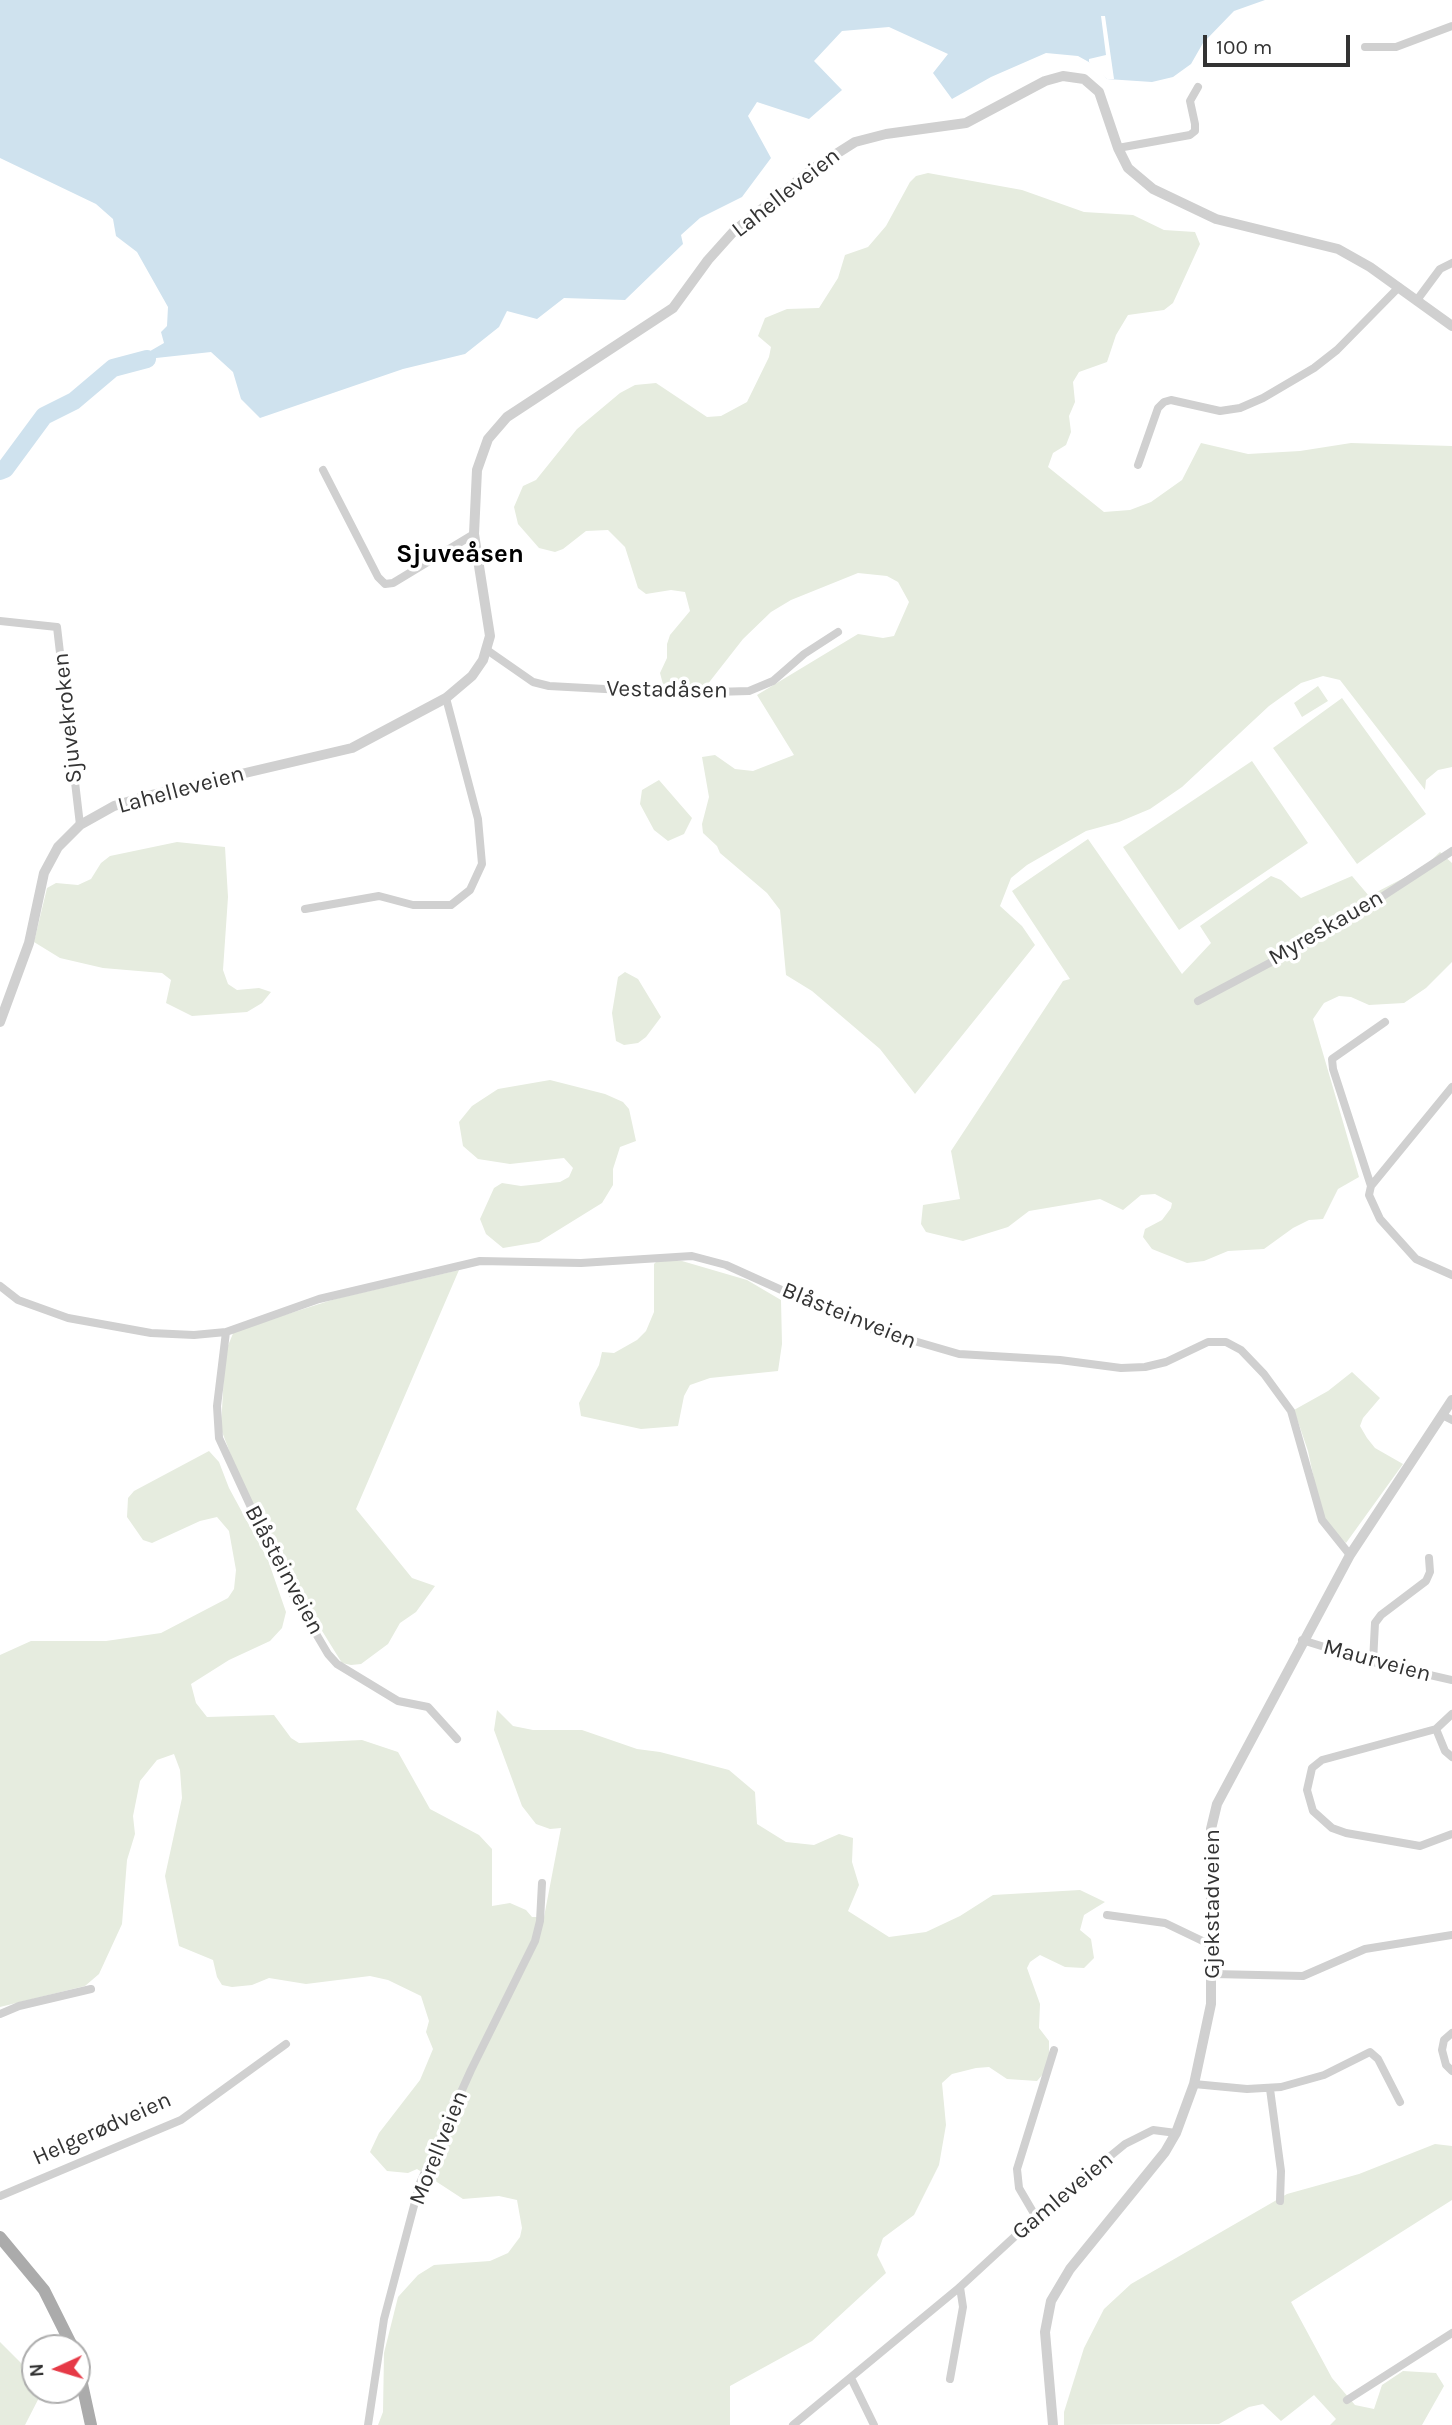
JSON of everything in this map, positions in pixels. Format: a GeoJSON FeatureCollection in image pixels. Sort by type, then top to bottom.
{"type":"FeatureCollection","features":[{"type":"Feature","properties":{"kind":"main road"},"geometry":{"type":"LineString","coordinates":[[0,2237],[44,2290],[66,2334]]}},
{"type":"Feature","properties":{"kind":"main road"},"geometry":{"type":"LineString","coordinates":[[86,2404],[91,2425]]}},
{"type":"Feature","properties":{"kind":"street"},"geometry":{"type":"LineString","coordinates":[[1365,47],[1396,47],[1452,26]]}},
{"type":"Feature","properties":{"kind":"street","name":"Lahelleveien"},"geometry":{"type":"LineString","coordinates":[[0,1022],[29,943],[44,873],[58,847],[80,825],[114,806],[147,796],[352,748],[446,698],[472,676],[487,650],[489,621],[474,534],[477,470],[481,454],[497,427],[507,417],[673,308],[708,260],[734,232],[771,200],[840,150],[886,134],[966,123],[1045,81],[1063,76],[1084,79],[1099,92],[1118,148],[1138,178],[1195,211],[1235,225],[1338,249],[1399,287],[1452,326]]}},
{"type":"Feature","properties":{"kind":"street"},"geometry":{"type":"LineString","coordinates":[[1118,148],[1190,135],[1195,131],[1195,124],[1190,101],[1198,87]]}},
{"type":"Feature","properties":{"kind":"street"},"geometry":{"type":"LineString","coordinates":[[1417,300],[1440,268],[1452,262]]}},
{"type":"Feature","properties":{"kind":"street"},"geometry":{"type":"LineString","coordinates":[[1138,465],[1158,408],[1164,402],[1171,400],[1220,411],[1240,408],[1263,398],[1314,368],[1337,350],[1399,287]]}},
{"type":"Feature","properties":{"kind":"street"},"geometry":{"type":"LineString","coordinates":[[323,470],[377,578],[384,584],[393,583],[474,534]]}},
{"type":"Feature","properties":{"kind":"street","name":"Sjuvekroken"},"geometry":{"type":"LineString","coordinates":[[0,621],[57,626],[80,825]]}},
{"type":"Feature","properties":{"kind":"street","name":"Vestadåsen"},"geometry":{"type":"LineString","coordinates":[[487,650],[533,682],[549,686],[656,692],[749,691],[773,681],[804,654],[838,632]]}},
{"type":"Feature","properties":{"kind":"street"},"geometry":{"type":"LineString","coordinates":[[305,909],[379,896],[413,905],[451,905],[470,890],[482,864],[478,819],[446,698]]}},
{"type":"Feature","properties":{"kind":"street","name":"Myreskauen"},"geometry":{"type":"LineString","coordinates":[[1198,1001],[1328,932],[1452,851]]}},
{"type":"Feature","properties":{"kind":"street"},"geometry":{"type":"LineString","coordinates":[[1371,1186],[1332,1059],[1385,1021]]}},
{"type":"Feature","properties":{"kind":"street"},"geometry":{"type":"LineString","coordinates":[[1452,1087],[1371,1186],[1369,1195],[1380,1219],[1416,1258],[1452,1275]]}},
{"type":"Feature","properties":{"kind":"street","name":"Blåsteinveien"},"geometry":{"type":"LineString","coordinates":[[0,1286],[31,1306],[107,1326],[173,1334],[226,1332],[320,1299],[481,1261],[581,1263],[662,1255],[692,1256],[726,1265],[859,1325],[959,1354],[1145,1367],[1166,1362],[1208,1342],[1226,1342],[1241,1350],[1291,1411],[1322,1520],[1350,1555]]}},
{"type":"Feature","properties":{"kind":"street","name":"Blåsteinveien"},"geometry":{"type":"LineString","coordinates":[[226,1332],[217,1406],[219,1438],[286,1583],[328,1654],[337,1664],[398,1701],[428,1707],[457,1739]]}},
{"type":"Feature","properties":{"kind":"street","name":"Gjekstadveien"},"geometry":{"type":"LineString","coordinates":[[1054,2425],[1045,2332],[1051,2301],[1070,2269],[1150,2173],[1177,2133],[1194,2084],[1208,2025],[1213,1974],[1213,1817],[1226,1784],[1350,1555],[1447,1418],[1452,1401]]}},
{"type":"Feature","properties":{"kind":"street"},"geometry":{"type":"LineString","coordinates":[[1373,1662],[1375,1623],[1381,1615],[1426,1581],[1430,1572],[1429,1558]]}},
{"type":"Feature","properties":{"kind":"street","name":"Maurveien"},"geometry":{"type":"LineString","coordinates":[[1302,1640],[1373,1662],[1452,1680]]}},
{"type":"Feature","properties":{"kind":"street"},"geometry":{"type":"LineString","coordinates":[[1452,1714],[1436,1729],[1322,1760],[1312,1768],[1307,1780],[1309,1801],[1320,1819],[1346,1833],[1420,1846],[1452,1834]]}},
{"type":"Feature","properties":{"kind":"street"},"geometry":{"type":"LineString","coordinates":[[1436,1729],[1445,1751],[1452,1757]]}},
{"type":"Feature","properties":{"kind":"street","name":"Morellveien"},"geometry":{"type":"LineString","coordinates":[[368,2425],[384,2319],[420,2183],[455,2102],[535,1941],[540,1921],[542,1883]]}},
{"type":"Feature","properties":{"kind":"street"},"geometry":{"type":"LineString","coordinates":[[1107,1915],[1164,1923],[1213,1946]]}},
{"type":"Feature","properties":{"kind":"street"},"geometry":{"type":"LineString","coordinates":[[1213,1974],[1303,1976],[1366,1948],[1452,1935]]}},
{"type":"Feature","properties":{"kind":"street"},"geometry":{"type":"LineString","coordinates":[[0,2014],[19,2006],[91,1989]]}},
{"type":"Feature","properties":{"kind":"street"},"geometry":{"type":"LineString","coordinates":[[1452,2033],[1444,2040],[1442,2050],[1446,2065],[1452,2071]]}},
{"type":"Feature","properties":{"kind":"street","name":"Helgerødveien"},"geometry":{"type":"LineString","coordinates":[[0,2196],[181,2120],[286,2044]]}},
{"type":"Feature","properties":{"kind":"street"},"geometry":{"type":"LineString","coordinates":[[1036,2217],[1020,2191],[1017,2174],[1054,2050]]}},
{"type":"Feature","properties":{"kind":"street"},"geometry":{"type":"LineString","coordinates":[[1194,2084],[1270,2089],[1324,2075],[1370,2052],[1378,2059],[1400,2102]]}},
{"type":"Feature","properties":{"kind":"street"},"geometry":{"type":"LineString","coordinates":[[1270,2089],[1281,2171],[1280,2201]]}},
{"type":"Feature","properties":{"kind":"street","name":"Gamleveien"},"geometry":{"type":"LineString","coordinates":[[793,2425],[960,2287],[1036,2217],[1142,2133],[1161,2129],[1177,2133]]}},
{"type":"Feature","properties":{"kind":"street"},"geometry":{"type":"LineString","coordinates":[[950,2379],[963,2307],[960,2287]]}},
{"type":"Feature","properties":{"kind":"street"},"geometry":{"type":"LineString","coordinates":[[1347,2400],[1452,2333]]}},
{"type":"Feature","properties":{"kind":"street"},"geometry":{"type":"LineString","coordinates":[[851,2378],[874,2425]]}},
{"type":"Feature","properties":{"kind":"shaded area"},"geometry":{"type":"Polygon","coordinates":[[[928,173],[1022,190],[1084,212],[1133,215],[1164,230],[1195,232],[1200,244],[1173,303],[1164,310],[1128,315],[1116,335],[1107,362],[1079,372],[1073,382],[1075,402],[1069,416],[1071,432],[1066,445],[1053,453],[1048,467],[1104,512],[1130,510],[1151,502],[1182,480],[1201,443],[1248,454],[1300,451],[1351,443],[1452,446],[1452,767],[1438,770],[1426,780],[1425,790],[1340,680],[1323,676],[1301,683],[1269,706],[1182,787],[1150,809],[1119,822],[1086,831],[1027,865],[1011,878],[1000,906],[1022,926],[1035,945],[915,1094],[880,1049],[812,991],[786,975],[780,910],[767,893],[720,853],[717,846],[703,833],[702,824],[709,797],[702,757],[715,755],[735,769],[753,771],[794,755],[757,695],[858,634],[883,638],[894,636],[909,602],[898,582],[887,576],[858,573],[791,600],[771,612],[743,639],[707,685],[688,689],[664,688],[660,673],[667,658],[670,635],[690,611],[685,592],[671,590],[646,594],[638,588],[625,547],[608,530],[586,531],[555,552],[539,548],[518,524],[514,507],[523,486],[536,480],[577,429],[620,393],[635,385],[656,383],[707,417],[721,416],[747,402],[769,357],[771,347],[758,336],[765,318],[787,309],[819,308],[838,278],[845,255],[868,247],[886,226],[910,182],[916,176],[928,173]]]}},
{"type":"Feature","properties":{"kind":"shaded area"},"geometry":{"type":"Polygon","coordinates":[[[1318,686],[1328,701],[1302,717],[1294,703],[1318,686]]]}},
{"type":"Feature","properties":{"kind":"shaded area"},"geometry":{"type":"Polygon","coordinates":[[[1342,698],[1426,814],[1357,864],[1273,748],[1342,698]]]}},
{"type":"Feature","properties":{"kind":"shaded area"},"geometry":{"type":"Polygon","coordinates":[[[1252,761],[1308,843],[1179,930],[1123,847],[1252,761]]]}},
{"type":"Feature","properties":{"kind":"shaded area"},"geometry":{"type":"Polygon","coordinates":[[[659,780],[692,818],[684,834],[668,841],[654,830],[640,804],[642,790],[659,780]]]}},
{"type":"Feature","properties":{"kind":"shaded area"},"geometry":{"type":"Polygon","coordinates":[[[1088,839],[1182,974],[1211,943],[1200,926],[1271,876],[1281,880],[1301,898],[1352,876],[1369,896],[1423,868],[1440,852],[1452,863],[1452,962],[1426,988],[1404,1003],[1369,1005],[1351,997],[1339,996],[1324,1003],[1313,1019],[1359,1177],[1338,1189],[1323,1219],[1309,1220],[1293,1228],[1264,1249],[1228,1251],[1204,1261],[1187,1263],[1152,1249],[1143,1237],[1145,1229],[1162,1220],[1171,1208],[1172,1203],[1155,1194],[1141,1195],[1123,1210],[1100,1199],[1029,1211],[1008,1227],[963,1241],[926,1232],[921,1224],[923,1205],[960,1199],[951,1151],[1063,981],[1070,979],[1012,891],[1088,839]]]}},
{"type":"Feature","properties":{"kind":"shaded area"},"geometry":{"type":"Polygon","coordinates":[[[177,842],[225,847],[228,897],[223,970],[228,984],[237,990],[259,988],[271,992],[262,1003],[247,1012],[192,1016],[166,1003],[171,980],[162,973],[103,968],[60,958],[34,942],[47,888],[56,883],[78,885],[91,879],[101,863],[110,856],[177,842]]]}},
{"type":"Feature","properties":{"kind":"shaded area"},"geometry":{"type":"Polygon","coordinates":[[[625,972],[638,979],[661,1017],[646,1037],[638,1043],[624,1045],[616,1041],[612,1013],[618,977],[625,972]]]}},
{"type":"Feature","properties":{"kind":"shaded area"},"geometry":{"type":"Polygon","coordinates":[[[550,1080],[605,1094],[623,1102],[629,1109],[636,1141],[620,1147],[613,1169],[613,1185],[602,1203],[539,1242],[503,1248],[486,1234],[480,1219],[494,1188],[502,1183],[521,1186],[560,1182],[569,1177],[573,1168],[564,1158],[510,1164],[478,1159],[463,1146],[459,1122],[472,1106],[498,1089],[550,1080]]]}},
{"type":"Feature","properties":{"kind":"shaded area"},"geometry":{"type":"Polygon","coordinates":[[[658,1260],[682,1261],[747,1280],[781,1300],[782,1344],[778,1371],[710,1378],[690,1385],[684,1396],[678,1426],[641,1429],[581,1416],[579,1403],[599,1365],[602,1352],[614,1353],[637,1340],[646,1331],[654,1312],[654,1264],[658,1260]]]}},
{"type":"Feature","properties":{"kind":"shaded area"},"geometry":{"type":"Polygon","coordinates":[[[459,1270],[356,1509],[412,1578],[435,1586],[416,1612],[400,1623],[388,1644],[361,1664],[342,1663],[278,1558],[238,1474],[221,1429],[225,1353],[234,1331],[335,1299],[459,1270]]]}},
{"type":"Feature","properties":{"kind":"shaded area"},"geometry":{"type":"Polygon","coordinates":[[[1352,1372],[1380,1398],[1363,1418],[1360,1426],[1375,1448],[1403,1464],[1346,1543],[1331,1529],[1321,1512],[1308,1451],[1294,1410],[1328,1391],[1352,1372]]]}},
{"type":"Feature","properties":{"kind":"shaded area"},"geometry":{"type":"Polygon","coordinates":[[[209,1451],[219,1462],[229,1488],[268,1560],[286,1612],[282,1628],[270,1641],[229,1660],[191,1684],[196,1703],[207,1717],[274,1715],[291,1738],[299,1743],[362,1740],[398,1752],[430,1809],[479,1835],[492,1849],[492,1906],[510,1903],[526,1910],[532,1917],[544,1917],[561,1828],[550,1829],[536,1824],[522,1806],[494,1730],[497,1710],[513,1726],[533,1730],[582,1730],[637,1749],[660,1752],[729,1770],[755,1792],[757,1824],[786,1842],[814,1845],[839,1834],[853,1838],[852,1862],[859,1885],[848,1911],[889,1937],[926,1932],[960,1916],[993,1895],[1080,1890],[1105,1902],[1084,1915],[1080,1930],[1091,1939],[1094,1958],[1084,1968],[1065,1967],[1040,1955],[1030,1962],[1027,1968],[1040,2004],[1039,2028],[1049,2041],[1049,2057],[1044,2073],[1037,2081],[1007,2079],[989,2067],[976,2068],[952,2074],[942,2083],[946,2125],[939,2165],[914,2215],[883,2238],[877,2255],[886,2273],[812,2341],[730,2386],[730,2425],[378,2425],[383,2412],[384,2353],[398,2297],[418,2275],[434,2265],[490,2261],[508,2253],[520,2237],[522,2228],[517,2200],[499,2196],[463,2199],[417,2169],[408,2173],[387,2171],[370,2152],[379,2133],[420,2080],[433,2049],[426,2032],[429,2021],[421,1996],[388,1980],[370,1976],[306,1984],[269,1978],[252,1985],[222,1985],[213,1960],[179,1946],[165,1876],[182,1798],[180,1770],[174,1754],[157,1760],[140,1781],[133,1816],[135,1834],[127,1860],[122,1924],[99,1974],[85,1986],[0,2007],[0,1655],[31,1641],[106,1641],[161,1633],[228,1598],[234,1589],[236,1570],[229,1531],[217,1517],[200,1521],[152,1543],[143,1540],[127,1517],[128,1498],[134,1491],[209,1451]]]}},
{"type":"Feature","properties":{"kind":"shaded area"},"geometry":{"type":"Polygon","coordinates":[[[1435,2144],[1452,2146],[1452,2200],[1291,2302],[1332,2378],[1355,2405],[1374,2409],[1382,2385],[1403,2371],[1436,2373],[1444,2386],[1422,2425],[1330,2425],[1336,2419],[1314,2395],[1281,2421],[1263,2404],[1249,2407],[1219,2424],[1064,2425],[1064,2412],[1084,2348],[1104,2309],[1131,2284],[1287,2194],[1359,2174],[1435,2144]]]}},
{"type":"Feature","properties":{"kind":"shaded area"},"geometry":{"type":"Polygon","coordinates":[[[0,2342],[21,2363],[21,2404],[36,2404],[25,2425],[0,2425],[0,2342]]]}},
{"type":"Feature","properties":{"kind":"water"},"geometry":{"type":"Polygon","coordinates":[[[0,0],[1265,0],[1234,11],[1203,43],[1191,64],[1173,77],[1152,82],[1107,79],[1096,66],[1078,56],[1046,53],[991,77],[952,99],[933,73],[948,54],[889,27],[842,31],[814,61],[842,90],[809,119],[757,102],[748,116],[771,158],[742,197],[700,218],[681,235],[683,244],[625,300],[564,298],[537,319],[507,311],[499,327],[465,354],[403,369],[260,418],[241,399],[233,372],[211,352],[147,359],[145,354],[164,343],[161,332],[167,326],[168,307],[137,252],[116,236],[113,219],[96,204],[0,158],[0,0]]]}},
{"type":"Feature","properties":{"kind":"pier"},"geometry":{"type":"Polygon","coordinates":[[[1101,16],[1105,16],[1114,79],[1107,79],[1089,62],[1089,59],[1106,55],[1101,16]]]}},
{"type":"Feature","properties":{"kind":"waterway"},"geometry":{"type":"LineString","coordinates":[[0,471],[5,469],[44,416],[74,401],[113,368],[147,359]]}},
{"type":"Feature","properties":{"kind":"district","name":"Sjuveåsen"},"geometry":{"type":"Point","coordinates":[460,555]}}]}
